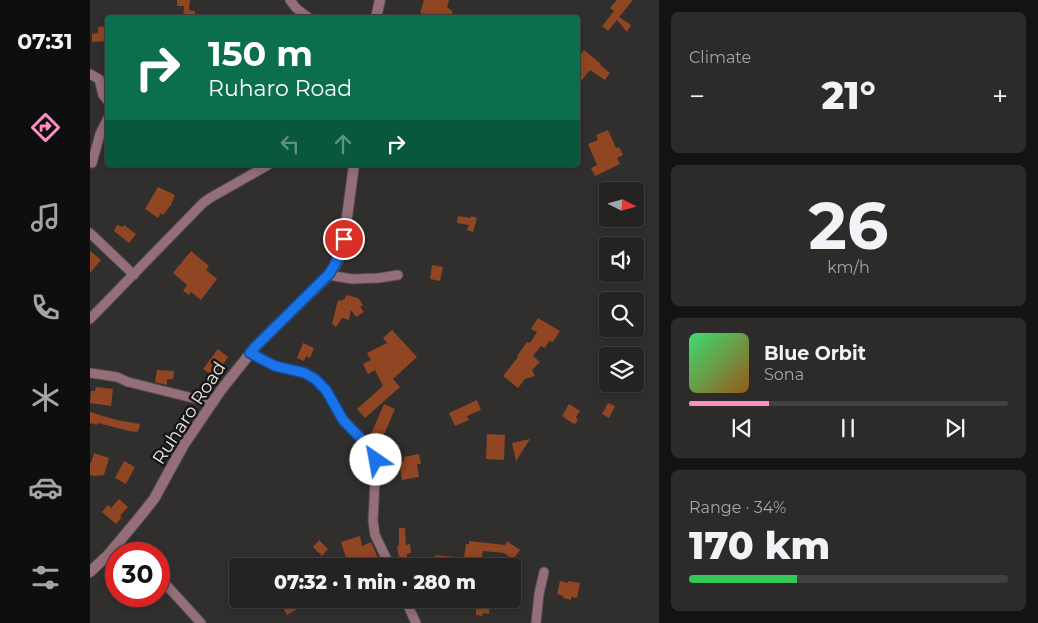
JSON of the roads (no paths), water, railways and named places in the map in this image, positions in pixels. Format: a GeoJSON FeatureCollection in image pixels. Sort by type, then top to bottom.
{"type":"FeatureCollection","features":[{"type":"Feature","properties":{"kind":"street"},"geometry":{"type":"LineString","coordinates":[[290,0],[305,15]]}},
{"type":"Feature","properties":{"kind":"street"},"geometry":{"type":"LineString","coordinates":[[377,15],[380,0]]}},
{"type":"Feature","properties":{"kind":"street"},"geometry":{"type":"LineString","coordinates":[[90,74],[99,79],[102,95],[105,98]]}},
{"type":"Feature","properties":{"kind":"street"},"geometry":{"type":"LineString","coordinates":[[90,161],[92,163],[100,134],[105,124]]}},
{"type":"Feature","properties":{"kind":"street"},"geometry":{"type":"LineString","coordinates":[[90,319],[206,200],[264,167]]}},
{"type":"Feature","properties":{"kind":"street","name":"Ruharo Road"},"geometry":{"type":"LineString","coordinates":[[122,542],[154,498],[183,446],[221,390],[256,346],[335,266],[344,239],[354,167]]}},
{"type":"Feature","properties":{"kind":"street"},"geometry":{"type":"LineString","coordinates":[[90,233],[134,275]]}},
{"type":"Feature","properties":{"kind":"street"},"geometry":{"type":"LineString","coordinates":[[329,274],[352,279],[398,275]]}},
{"type":"Feature","properties":{"kind":"street"},"geometry":{"type":"LineString","coordinates":[[250,353],[275,366],[305,373],[315,379],[326,390],[343,420],[373,451],[376,460],[373,520],[375,535],[386,558]]}},
{"type":"Feature","properties":{"kind":"street"},"geometry":{"type":"LineString","coordinates":[[90,373],[117,377],[128,382],[213,403]]}},
{"type":"Feature","properties":{"kind":"street","name":"Ruharo Road"},"geometry":{"type":"LineString","coordinates":[[91,570],[105,561]]}},
{"type":"Feature","properties":{"kind":"street"},"geometry":{"type":"LineString","coordinates":[[536,623],[539,594],[544,572]]}},
{"type":"Feature","properties":{"kind":"street"},"geometry":{"type":"LineString","coordinates":[[170,589],[201,623]]}},
{"type":"Feature","properties":{"kind":"street"},"geometry":{"type":"LineString","coordinates":[[409,608],[416,623]]}}]}
